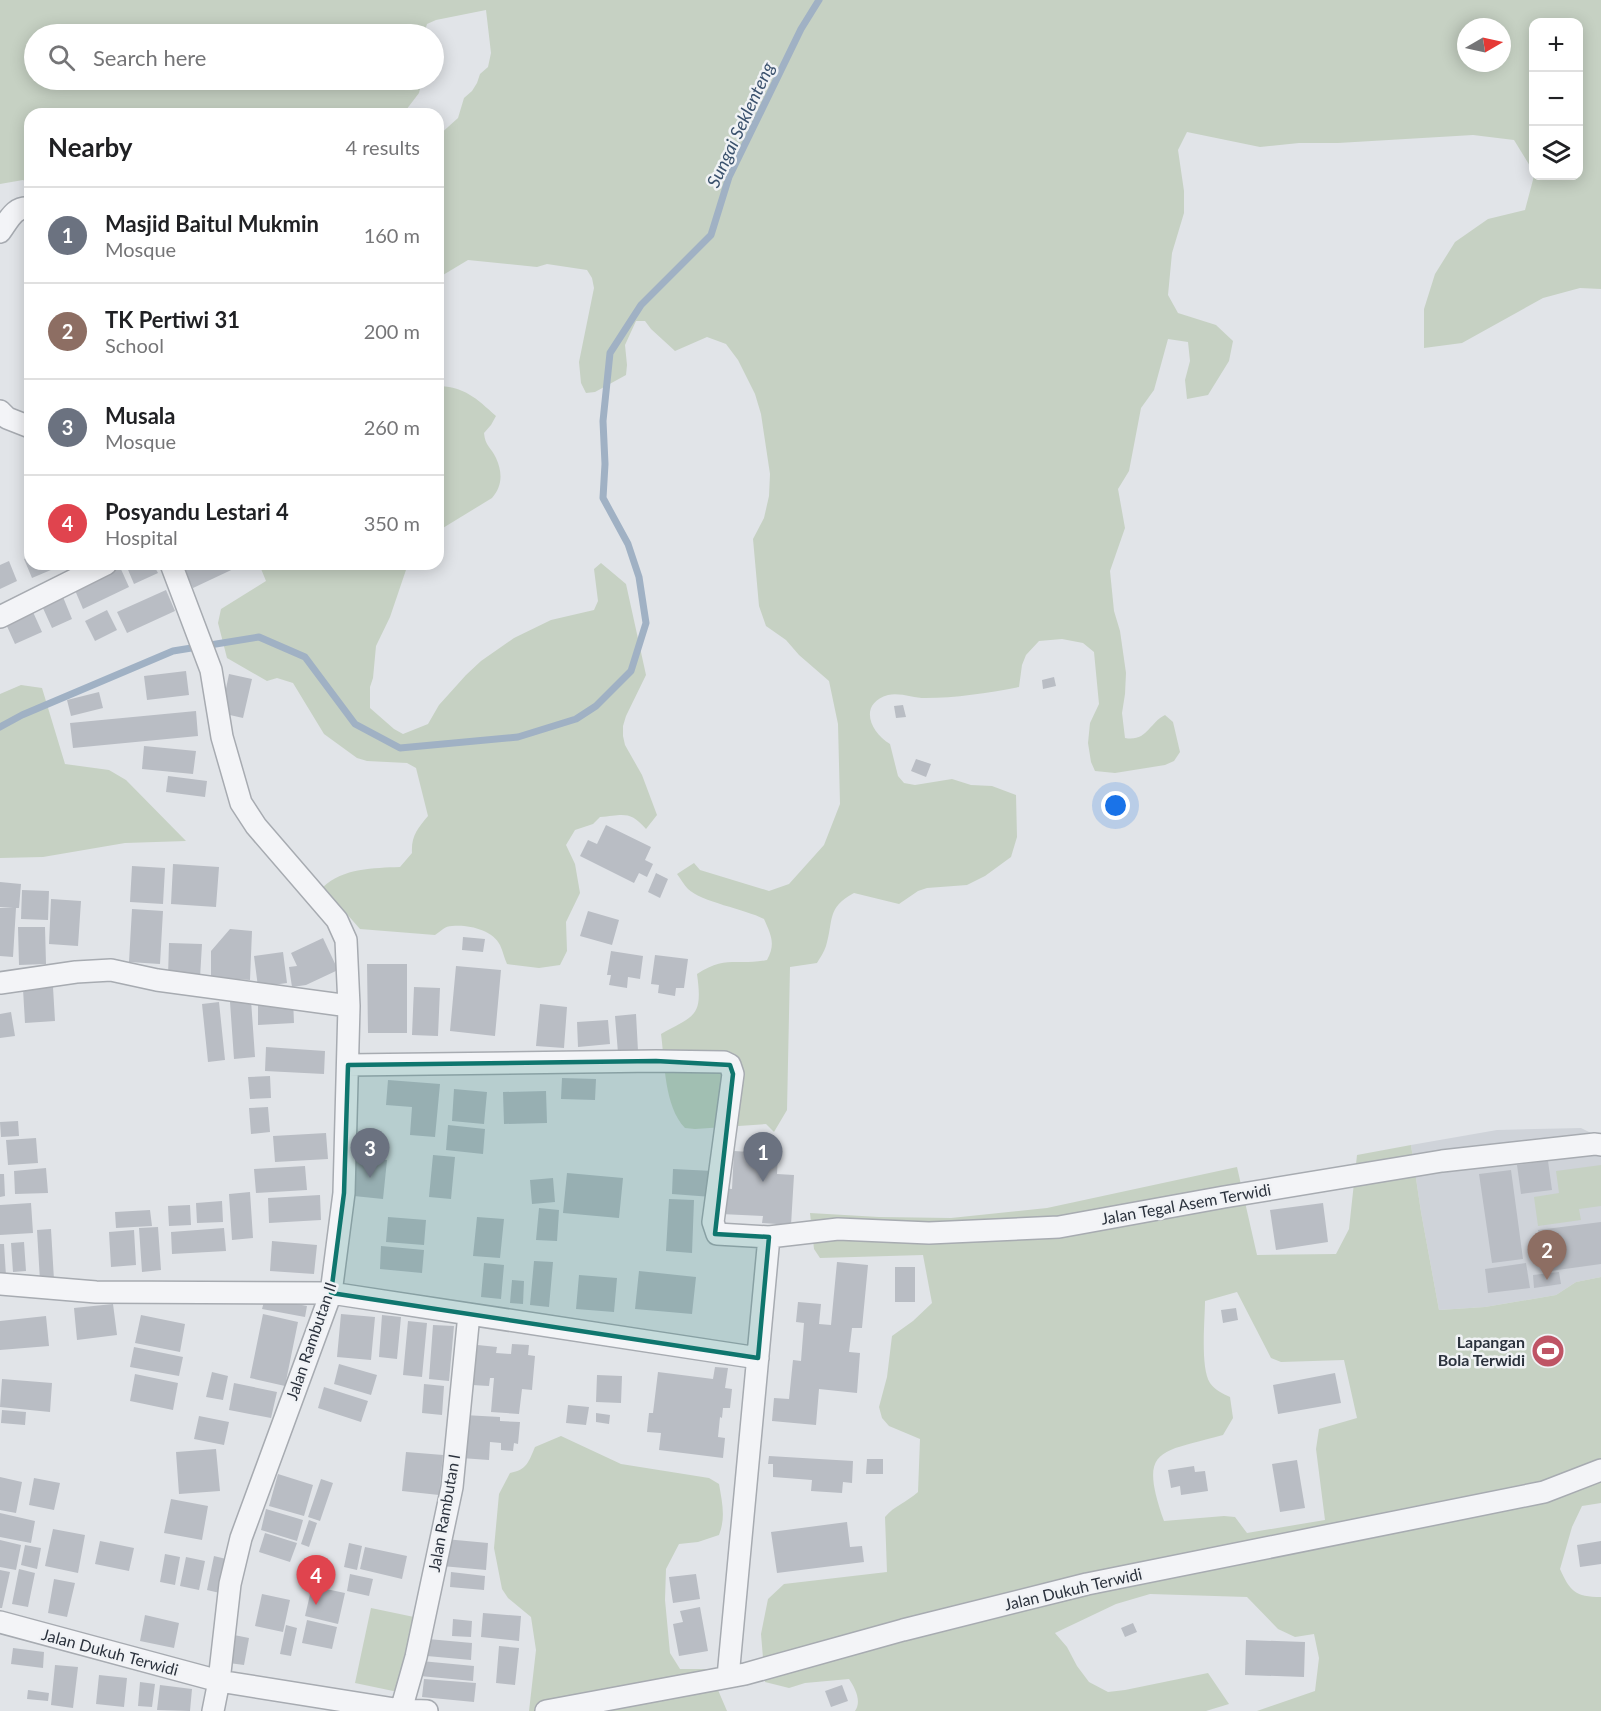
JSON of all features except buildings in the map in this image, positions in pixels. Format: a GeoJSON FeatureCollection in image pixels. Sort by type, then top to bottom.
{"type":"FeatureCollection","features":[{"type":"Feature","properties":{"kind":"street"},"geometry":{"type":"LineString","coordinates":[[0,232],[16,210],[24,208]]}},
{"type":"Feature","properties":{"kind":"street"},"geometry":{"type":"LineString","coordinates":[[0,411],[7,418],[24,425]]}},
{"type":"Feature","properties":{"kind":"street"},"geometry":{"type":"LineString","coordinates":[[0,617],[94,570]]}},
{"type":"Feature","properties":{"kind":"street","name":"Jalan Rambutan II"},"geometry":{"type":"LineString","coordinates":[[173,570],[211,670],[222,737],[242,802],[256,826],[337,920],[346,939],[349,1006],[344,1193],[331,1293],[241,1538],[230,1584],[219,1682]]}},
{"type":"Feature","properties":{"kind":"street"},"geometry":{"type":"LineString","coordinates":[[0,983],[76,972],[111,970],[157,980],[349,1006]]}},
{"type":"Feature","properties":{"kind":"street","name":"Jalan Tegal Asem Terwidi"},"geometry":{"type":"LineString","coordinates":[[348,1065],[724,1062],[730,1065],[733,1074],[713,1222],[717,1234],[769,1237],[838,1229],[929,1233],[1059,1227],[1442,1161],[1601,1145]]}},
{"type":"Feature","properties":{"kind":"street"},"geometry":{"type":"LineString","coordinates":[[728,1677],[769,1237]]}},
{"type":"Feature","properties":{"kind":"street"},"geometry":{"type":"LineString","coordinates":[[0,1284],[96,1292],[331,1293],[758,1358]]}},
{"type":"Feature","properties":{"kind":"street","name":"Jalan Rambutan I"},"geometry":{"type":"LineString","coordinates":[[401,1710],[416,1657],[452,1487],[469,1314]]}},
{"type":"Feature","properties":{"kind":"street","name":"Jalan Dukuh Terwidi"},"geometry":{"type":"LineString","coordinates":[[546,1711],[728,1677],[1087,1584],[1544,1492],[1601,1470]]}},
{"type":"Feature","properties":{"kind":"street","name":"Jalan Dukuh Terwidi"},"geometry":{"type":"LineString","coordinates":[[0,1622],[219,1682],[401,1710],[427,1711]]}},
{"type":"Feature","properties":{"kind":"street"},"geometry":{"type":"LineString","coordinates":[[213,1711],[219,1682]]}},
{"type":"Feature","properties":{"kind":"highlighted area"},"geometry":{"type":"Polygon","coordinates":[[[656,1061],[730,1065],[733,1074],[715,1234],[769,1237],[758,1358],[331,1293],[344,1193],[348,1065],[656,1061]]]}},
{"type":"Feature","properties":{"kind":"shaded area"},"geometry":{"type":"Polygon","coordinates":[[[1581,1128],[1601,1138],[1601,1277],[1576,1282],[1556,1295],[1485,1307],[1439,1310],[1411,1145],[1497,1130],[1581,1128]]]}},
{"type":"Feature","properties":{"kind":"green space"},"geometry":{"type":"Polygon","coordinates":[[[0,0],[1601,0],[1601,289],[1580,288],[1543,298],[1462,343],[1424,348],[1424,309],[1435,274],[1455,242],[1488,219],[1525,210],[1533,180],[1583,180],[1583,18],[1529,18],[1529,164],[1514,140],[1473,135],[1260,147],[1187,132],[1178,150],[1184,191],[1184,213],[1172,253],[1168,295],[1178,313],[1216,325],[1233,341],[1229,361],[1208,395],[1187,399],[1185,380],[1190,361],[1188,342],[1168,339],[1154,390],[1141,408],[1129,471],[1118,489],[1125,528],[1110,571],[1114,611],[1120,631],[1126,673],[1122,713],[1125,738],[1143,735],[1165,715],[1173,722],[1180,752],[1174,761],[1165,765],[1115,773],[1095,771],[1088,743],[1090,723],[1099,704],[1094,652],[1083,643],[1062,639],[1039,641],[1026,655],[1019,687],[960,696],[925,698],[892,694],[879,699],[870,711],[870,718],[877,733],[890,744],[898,776],[904,783],[915,785],[952,779],[971,785],[992,786],[1016,795],[1017,837],[1011,857],[985,876],[967,885],[927,888],[918,891],[899,904],[854,893],[839,904],[832,915],[826,946],[817,963],[790,967],[787,1110],[774,1132],[766,1124],[685,1128],[678,1119],[669,1096],[661,1034],[682,1023],[694,1013],[699,999],[697,974],[724,963],[767,960],[772,944],[764,919],[694,894],[677,874],[694,863],[700,870],[769,891],[789,884],[824,845],[840,804],[838,724],[829,681],[799,655],[786,640],[766,626],[759,606],[753,539],[764,518],[769,496],[770,474],[761,414],[755,394],[738,360],[726,344],[707,337],[675,351],[645,321],[636,321],[625,345],[626,375],[595,392],[586,393],[581,383],[579,362],[594,288],[587,270],[547,264],[537,267],[468,260],[444,274],[444,131],[458,118],[464,98],[472,91],[480,74],[488,67],[491,53],[486,10],[436,20],[427,24],[24,24],[24,90],[420,90],[408,108],[24,108],[24,181],[0,184],[0,0]]]}},
{"type":"Feature","properties":{"kind":"green space"},"geometry":{"type":"Polygon","coordinates":[[[444,387],[463,391],[496,416],[484,433],[500,474],[500,484],[492,498],[444,527],[444,387]]]}},
{"type":"Feature","properties":{"kind":"green space"},"geometry":{"type":"Polygon","coordinates":[[[601,563],[626,584],[646,675],[626,716],[623,736],[625,745],[642,775],[657,815],[646,829],[630,816],[620,815],[600,817],[593,824],[575,830],[566,845],[575,864],[580,893],[566,922],[567,951],[560,965],[539,968],[507,964],[497,940],[492,935],[472,927],[450,926],[435,935],[360,929],[323,887],[349,873],[400,867],[412,853],[414,837],[428,816],[416,768],[407,763],[367,761],[357,758],[324,734],[293,683],[277,678],[267,681],[227,658],[218,623],[221,609],[266,581],[261,570],[406,570],[390,617],[376,646],[370,687],[370,708],[403,734],[428,724],[439,705],[466,675],[481,661],[514,638],[551,620],[594,610],[598,601],[594,569],[601,563]]]}},
{"type":"Feature","properties":{"kind":"green space"},"geometry":{"type":"Polygon","coordinates":[[[21,685],[42,688],[65,764],[109,770],[126,780],[186,841],[125,843],[43,857],[0,858],[0,694],[21,685]]]}},
{"type":"Feature","properties":{"kind":"green space"},"geometry":{"type":"Polygon","coordinates":[[[1411,1145],[1439,1310],[1485,1307],[1556,1295],[1576,1282],[1601,1277],[1601,1503],[1582,1506],[1572,1527],[1560,1569],[1574,1591],[1585,1596],[1601,1597],[1601,1711],[1257,1711],[1315,1691],[1319,1658],[1314,1634],[1295,1637],[1278,1629],[1247,1597],[1150,1594],[1116,1604],[1055,1633],[1067,1647],[1089,1682],[1108,1692],[1208,1673],[1229,1704],[1206,1711],[855,1711],[858,1699],[849,1679],[805,1683],[789,1688],[765,1682],[761,1634],[768,1599],[784,1584],[887,1572],[885,1517],[918,1492],[920,1439],[889,1426],[882,1418],[879,1407],[887,1377],[892,1336],[932,1303],[923,1255],[820,1258],[814,1249],[810,1213],[951,1218],[1047,1208],[1237,1167],[1257,1255],[1336,1254],[1349,1229],[1357,1155],[1411,1145]],[[1237,1292],[1205,1301],[1204,1355],[1207,1376],[1214,1388],[1230,1397],[1233,1418],[1223,1435],[1183,1446],[1160,1457],[1154,1466],[1153,1479],[1164,1521],[1235,1517],[1247,1533],[1325,1520],[1316,1449],[1319,1429],[1357,1418],[1344,1360],[1281,1362],[1271,1358],[1237,1292]]]}},
{"type":"Feature","properties":{"kind":"green space"},"geometry":{"type":"Polygon","coordinates":[[[1601,1165],[1601,1206],[1579,1209],[1581,1220],[1538,1226],[1534,1197],[1559,1193],[1556,1171],[1601,1165]]]}},
{"type":"Feature","properties":{"kind":"green space"},"geometry":{"type":"Polygon","coordinates":[[[561,1436],[621,1464],[709,1478],[719,1484],[723,1516],[719,1535],[698,1542],[679,1544],[666,1569],[665,1600],[670,1653],[680,1669],[709,1669],[727,1711],[529,1711],[536,1650],[531,1617],[508,1598],[502,1589],[494,1548],[499,1494],[510,1473],[524,1467],[535,1447],[561,1436]]]}},
{"type":"Feature","properties":{"kind":"green space"},"geometry":{"type":"Polygon","coordinates":[[[371,1608],[414,1617],[398,1692],[355,1683],[371,1608]]]}},
{"type":"Feature","properties":{"kind":"waterway","name":"Sungai Seklenteng"},"geometry":{"type":"LineString","coordinates":[[0,727],[22,715],[173,651],[259,637],[305,657],[355,724],[400,748],[518,737],[576,719],[596,706],[631,671],[646,623],[639,577],[628,544],[603,498],[605,464],[603,421],[610,353],[641,305],[711,235],[729,177],[801,29],[819,0]]}},
{"type":"Feature","properties":{"kind":"place","name":"Musala"},"geometry":{"type":"Point","coordinates":[370,1178]}},
{"type":"Feature","properties":{"kind":"place","name":"Masjid Baitul Mukmin"},"geometry":{"type":"Point","coordinates":[763,1182]}},
{"type":"Feature","properties":{"kind":"place","name":"TK Pertiwi 31"},"geometry":{"type":"Point","coordinates":[1547,1280]}},
{"type":"Feature","properties":{"kind":"place","name":"Lapangan Bola Terwidi"},"geometry":{"type":"Point","coordinates":[1548,1351]}},
{"type":"Feature","properties":{"kind":"place","name":"Posyandu Lestari 4"},"geometry":{"type":"Point","coordinates":[316,1605]}}]}
